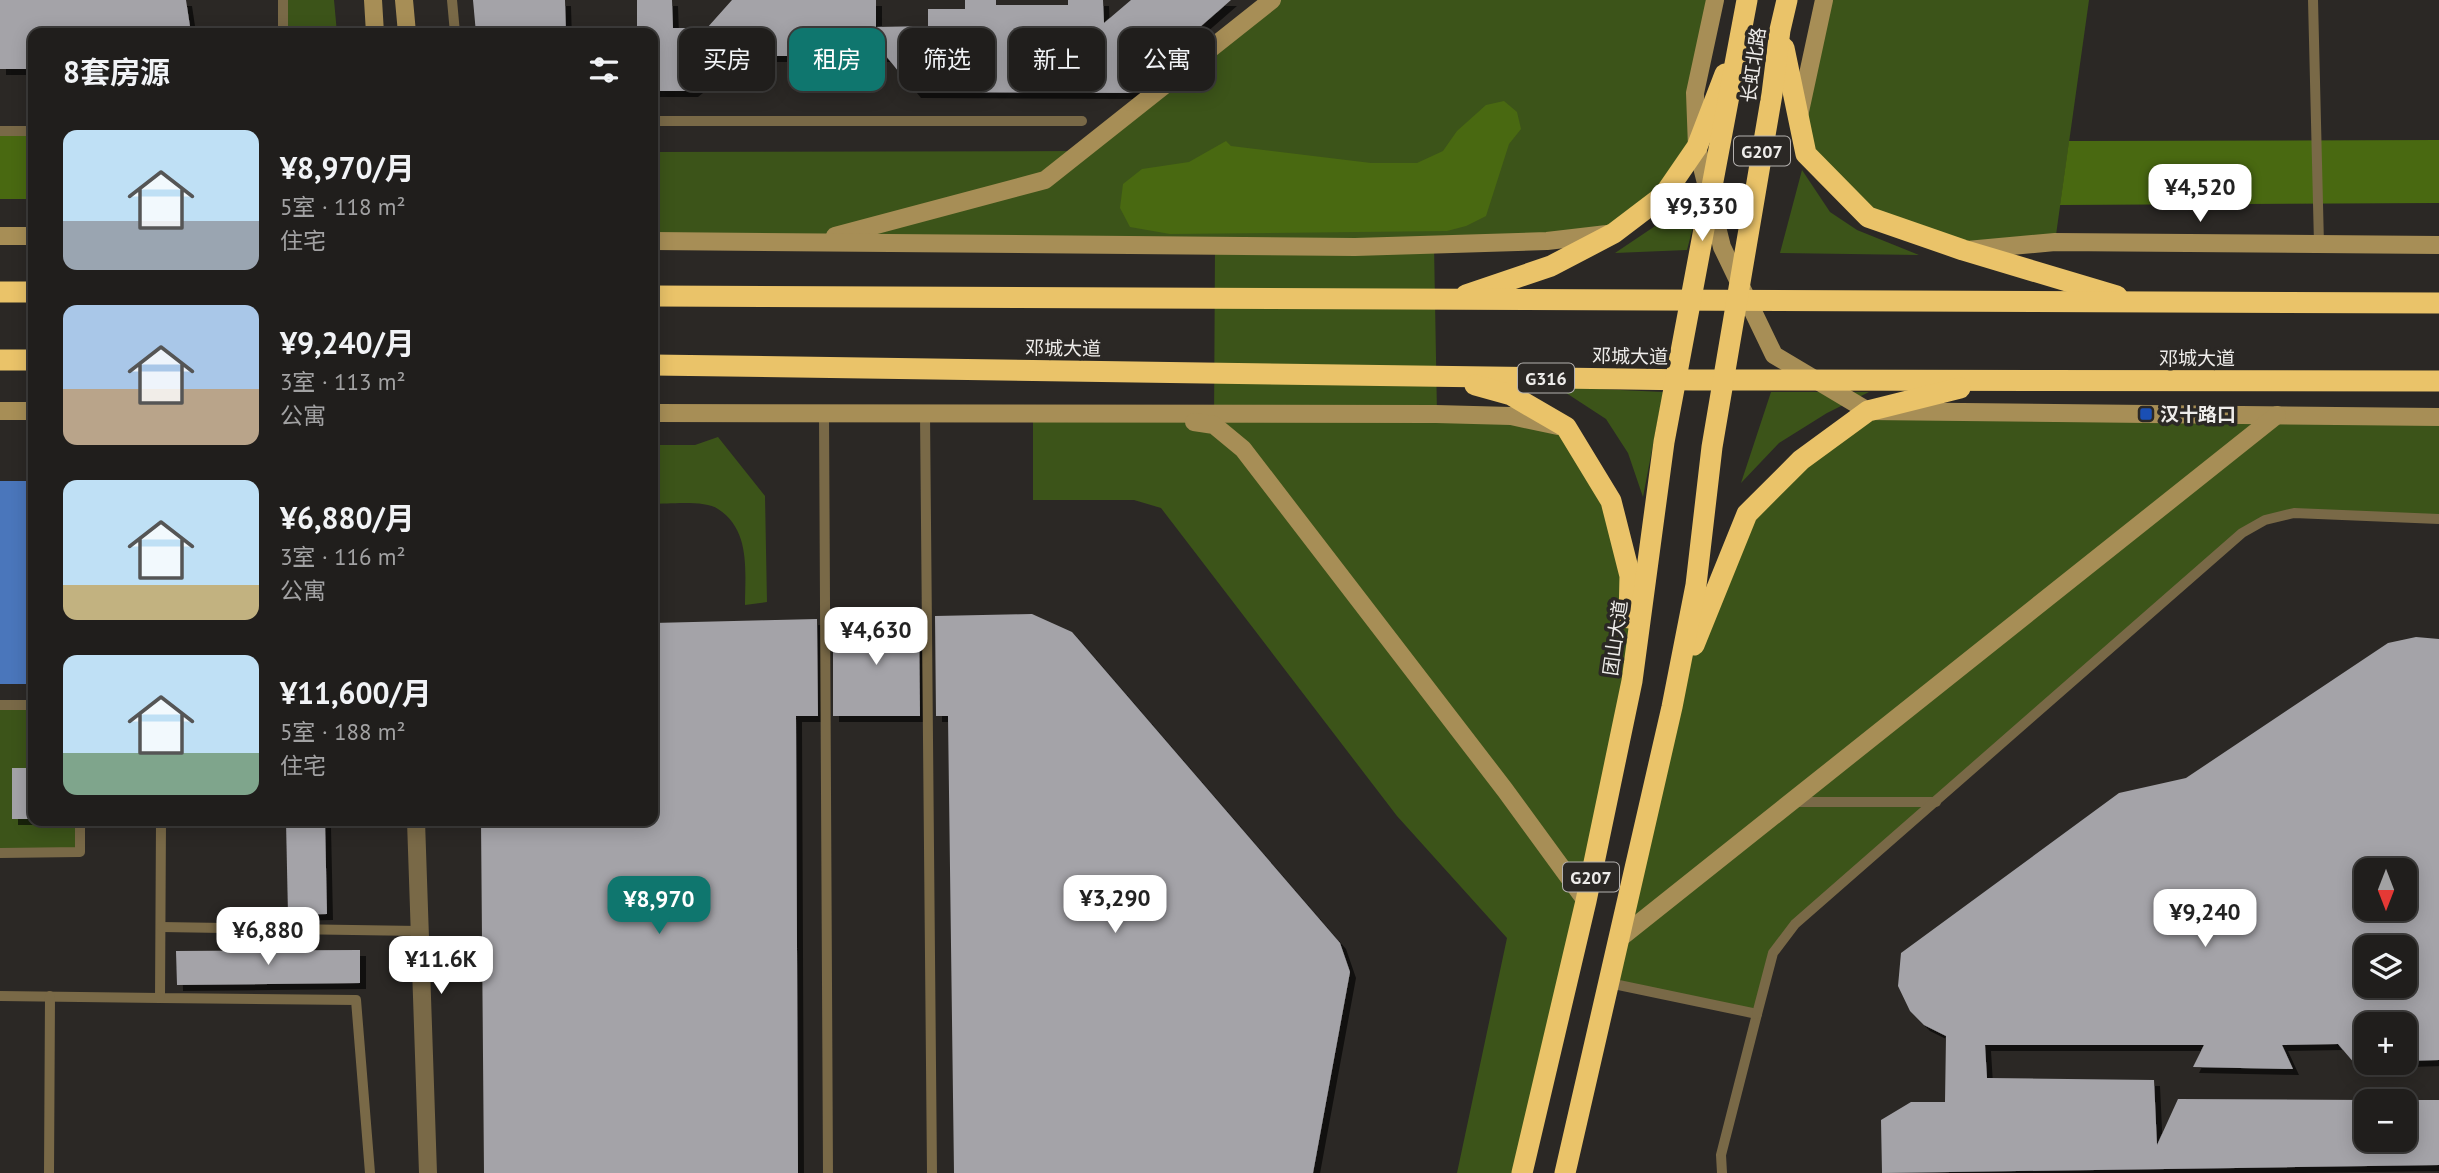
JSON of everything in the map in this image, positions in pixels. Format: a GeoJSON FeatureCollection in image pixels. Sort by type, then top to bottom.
{"type":"FeatureCollection","features":[{"type":"Feature","properties":{"kind":"highway","name":"长虹北路"},"geometry":{"type":"LineString","coordinates":[[1729,105],[1747,0]]}},
{"type":"Feature","properties":{"kind":"highway","name":"长虹北路"},"geometry":{"type":"LineString","coordinates":[[1736,302],[1787,0]]}},
{"type":"Feature","properties":{"kind":"highway"},"geometry":{"type":"LineString","coordinates":[[1780,30],[1806,154],[1868,217],[1962,250],[2139,303]]}},
{"type":"Feature","properties":{"kind":"highway"},"geometry":{"type":"LineString","coordinates":[[1451,300],[1551,266],[1614,233],[1664,195],[1697,148],[1740,33]]}},
{"type":"Feature","properties":{"kind":"highway","name":"团山大道"},"geometry":{"type":"LineString","coordinates":[[1522,1173],[1586,901],[1632,681],[1664,442],[1729,105]]}},
{"type":"Feature","properties":{"kind":"highway"},"geometry":{"type":"LineString","coordinates":[[0,292],[28,292]]}},
{"type":"Feature","properties":{"kind":"highway"},"geometry":{"type":"LineString","coordinates":[[658,296],[2439,303]]}},
{"type":"Feature","properties":{"kind":"highway","name":"G207"},"geometry":{"type":"LineString","coordinates":[[1565,1173],[1675,692],[1696,585],[1712,447],[1736,302]]}},
{"type":"Feature","properties":{"kind":"highway"},"geometry":{"type":"LineString","coordinates":[[0,360],[28,360]]}},
{"type":"Feature","properties":{"kind":"highway","name":"邓城大道"},"geometry":{"type":"LineString","coordinates":[[658,365],[1676,380],[2439,381]]}},
{"type":"Feature","properties":{"kind":"highway"},"geometry":{"type":"LineString","coordinates":[[1446,376],[1511,395],[1566,427],[1611,501],[1630,576],[1629,694]]}},
{"type":"Feature","properties":{"kind":"highway"},"geometry":{"type":"LineString","coordinates":[[1675,692],[1747,514],[1801,460],[1868,411],[1993,380]]}},
{"type":"Feature","properties":{"kind":"street"},"geometry":{"type":"LineString","coordinates":[[373,0],[375,28]]}},
{"type":"Feature","properties":{"kind":"street"},"geometry":{"type":"LineString","coordinates":[[404,0],[407,28]]}},
{"type":"Feature","properties":{"kind":"street"},"geometry":{"type":"LineString","coordinates":[[811,242],[1045,180],[1272,0]]}},
{"type":"Feature","properties":{"kind":"street"},"geometry":{"type":"LineString","coordinates":[[1715,0],[1695,93],[1697,148],[1722,247],[1774,355],[1868,411],[2439,417]]}},
{"type":"Feature","properties":{"kind":"street"},"geometry":{"type":"LineString","coordinates":[[1799,119],[1824,0]]}},
{"type":"Feature","properties":{"kind":"street"},"geometry":{"type":"LineString","coordinates":[[658,241],[1354,247],[1547,241],[1614,233]]}},
{"type":"Feature","properties":{"kind":"street"},"geometry":{"type":"LineString","coordinates":[[0,236],[28,236]]}},
{"type":"Feature","properties":{"kind":"street"},"geometry":{"type":"LineString","coordinates":[[1962,250],[2055,242],[2439,245]]}},
{"type":"Feature","properties":{"kind":"street"},"geometry":{"type":"LineString","coordinates":[[0,411],[28,411]]}},
{"type":"Feature","properties":{"kind":"street"},"geometry":{"type":"LineString","coordinates":[[658,413],[1511,416],[1566,427]]}},
{"type":"Feature","properties":{"kind":"street"},"geometry":{"type":"LineString","coordinates":[[1146,414],[1214,425],[1243,449],[1505,790],[1586,901]]}},
{"type":"Feature","properties":{"kind":"street"},"geometry":{"type":"LineString","coordinates":[[1619,939],[2277,415]]}},
{"type":"Feature","properties":{"kind":"street"},"geometry":{"type":"LineString","coordinates":[[415,826],[428,1173]]}},
{"type":"Feature","properties":{"kind":"lane"},"geometry":{"type":"LineString","coordinates":[[284,0],[284,28]]}},
{"type":"Feature","properties":{"kind":"lane"},"geometry":{"type":"LineString","coordinates":[[452,0],[455,28]]}},
{"type":"Feature","properties":{"kind":"lane"},"geometry":{"type":"LineString","coordinates":[[2314,0],[2319,244]]}},
{"type":"Feature","properties":{"kind":"lane"},"geometry":{"type":"LineString","coordinates":[[658,121],[1082,121]]}},
{"type":"Feature","properties":{"kind":"lane"},"geometry":{"type":"LineString","coordinates":[[0,131],[28,131]]}},
{"type":"Feature","properties":{"kind":"lane"},"geometry":{"type":"LineString","coordinates":[[824,413],[828,1173]]}},
{"type":"Feature","properties":{"kind":"lane"},"geometry":{"type":"LineString","coordinates":[[925,414],[932,1173]]}},
{"type":"Feature","properties":{"kind":"lane"},"geometry":{"type":"LineString","coordinates":[[1722,1173],[1721,1155],[1773,953],[1795,924],[2242,533],[2265,520],[2294,513],[2439,519]]}},
{"type":"Feature","properties":{"kind":"lane"},"geometry":{"type":"LineString","coordinates":[[0,705],[28,705]]}},
{"type":"Feature","properties":{"kind":"lane"},"geometry":{"type":"LineString","coordinates":[[1792,802],[1936,802]]}},
{"type":"Feature","properties":{"kind":"lane"},"geometry":{"type":"LineString","coordinates":[[0,852],[80,852],[80,826]]}},
{"type":"Feature","properties":{"kind":"lane"},"geometry":{"type":"LineString","coordinates":[[160,998],[161,826]]}},
{"type":"Feature","properties":{"kind":"lane"},"geometry":{"type":"LineString","coordinates":[[161,927],[419,931]]}},
{"type":"Feature","properties":{"kind":"lane"},"geometry":{"type":"LineString","coordinates":[[1609,983],[1757,1014]]}},
{"type":"Feature","properties":{"kind":"lane"},"geometry":{"type":"LineString","coordinates":[[0,996],[356,1000],[370,1173]]}},
{"type":"Feature","properties":{"kind":"lane"},"geometry":{"type":"LineString","coordinates":[[49,1173],[50,996]]}},
{"type":"Feature","properties":{"kind":"green space"},"geometry":{"type":"Polygon","coordinates":[[[283,0],[334,0],[337,28],[283,28],[283,0]]]}},
{"type":"Feature","properties":{"kind":"green space"},"geometry":{"type":"Polygon","coordinates":[[[1272,0],[1715,0],[1697,147],[1614,233],[1434,245],[1437,414],[1566,427],[1611,501],[1630,576],[1632,681],[1522,1173],[1457,1173],[1507,938],[1397,816],[1161,508],[1134,500],[1033,500],[1033,414],[1146,414],[1214,424],[1215,246],[658,241],[658,152],[1081,151],[1157,91],[1215,91],[1215,45],[1272,0]]]}},
{"type":"Feature","properties":{"kind":"green space"},"geometry":{"type":"Polygon","coordinates":[[[1824,0],[2089,0],[2055,242],[1963,250],[1868,217],[1806,154],[1799,119],[1824,0]]]}},
{"type":"Feature","properties":{"kind":"green space"},"geometry":{"type":"Polygon","coordinates":[[[1504,101],[1517,112],[1521,129],[1509,144],[1486,216],[1466,226],[1447,231],[1170,234],[1130,227],[1120,208],[1123,184],[1142,169],[1189,162],[1226,141],[1231,146],[1371,163],[1417,163],[1443,151],[1457,131],[1486,105],[1504,101]]]}},
{"type":"Feature","properties":{"kind":"green space"},"geometry":{"type":"Polygon","coordinates":[[[0,136],[28,136],[28,199],[0,199],[0,136]]]}},
{"type":"Feature","properties":{"kind":"green space"},"geometry":{"type":"Polygon","coordinates":[[[2439,140],[2439,203],[2060,205],[2069,141],[2439,140]]]}},
{"type":"Feature","properties":{"kind":"green space"},"geometry":{"type":"Polygon","coordinates":[[[1802,170],[1830,212],[1857,230],[1919,255],[1780,253],[1802,170]]]}},
{"type":"Feature","properties":{"kind":"green space"},"geometry":{"type":"Polygon","coordinates":[[[1707,173],[1687,250],[1615,253],[1676,212],[1707,173]]]}},
{"type":"Feature","properties":{"kind":"green space"},"geometry":{"type":"Polygon","coordinates":[[[1557,387],[1663,392],[1643,497],[1628,453],[1606,419],[1557,387]]]}},
{"type":"Feature","properties":{"kind":"green space"},"geometry":{"type":"Polygon","coordinates":[[[1771,392],[1869,392],[1827,413],[1779,443],[1741,483],[1771,392]]]}},
{"type":"Feature","properties":{"kind":"green space"},"geometry":{"type":"Polygon","coordinates":[[[1868,411],[2439,417],[2439,519],[2294,513],[2242,533],[1795,924],[1773,953],[1757,1014],[1609,983],[1675,692],[1747,514],[1868,411]]]}},
{"type":"Feature","properties":{"kind":"green space"},"geometry":{"type":"Polygon","coordinates":[[[718,437],[765,496],[767,602],[745,605],[744,552],[736,528],[729,518],[718,509],[705,504],[658,504],[658,445],[695,445],[718,437]]]}},
{"type":"Feature","properties":{"kind":"green space"},"geometry":{"type":"Polygon","coordinates":[[[0,705],[28,705],[28,826],[80,826],[80,852],[0,853],[0,705]]]}},
{"type":"Feature","properties":{"kind":"water"},"geometry":{"type":"Polygon","coordinates":[[[0,481],[28,481],[28,684],[0,684],[0,481]]]}},
{"type":"Feature","properties":{"kind":"building"},"geometry":{"type":"Polygon","coordinates":[[[0,0],[186,0],[190,28],[28,28],[28,69],[0,69],[0,0]]]}},
{"type":"Feature","properties":{"kind":"building"},"geometry":{"type":"Polygon","coordinates":[[[473,0],[565,0],[566,28],[476,28],[473,0]]]}},
{"type":"Feature","properties":{"kind":"building"},"geometry":{"type":"Polygon","coordinates":[[[637,0],[672,0],[673,28],[679,28],[679,91],[658,91],[658,28],[637,28],[637,0]]]}},
{"type":"Feature","properties":{"kind":"building"},"geometry":{"type":"Polygon","coordinates":[[[732,0],[876,0],[876,27],[928,26],[928,9],[965,9],[965,0],[996,0],[996,5],[1068,5],[1068,0],[1103,0],[1104,23],[1131,0],[1231,0],[1199,28],[1119,28],[1119,91],[1140,91],[1137,93],[914,91],[995,91],[995,28],[899,28],[899,72],[885,56],[885,28],[789,28],[789,56],[775,56],[775,28],[707,28],[732,0]]]}},
{"type":"Feature","properties":{"kind":"building"},"geometry":{"type":"Polygon","coordinates":[[[1032,614],[1072,632],[1340,943],[1350,972],[1313,1173],[954,1173],[948,716],[936,716],[935,616],[1032,614]]]}},
{"type":"Feature","properties":{"kind":"building"},"geometry":{"type":"Polygon","coordinates":[[[919,617],[920,716],[833,716],[833,619],[919,617]]]}},
{"type":"Feature","properties":{"kind":"building"},"geometry":{"type":"Polygon","coordinates":[[[817,619],[818,716],[796,716],[798,1173],[484,1173],[481,826],[658,826],[658,623],[817,619]]]}},
{"type":"Feature","properties":{"kind":"building"},"geometry":{"type":"Polygon","coordinates":[[[2416,637],[2439,639],[2439,1060],[2417,1061],[2417,1012],[2354,1012],[2354,1063],[2338,1044],[2282,1045],[2293,1069],[2193,1067],[2204,1045],[1985,1045],[1987,1078],[2154,1080],[2157,1145],[2178,1099],[2354,1100],[2354,1152],[2417,1152],[2417,1100],[2439,1100],[2439,1165],[1882,1173],[1881,1120],[1911,1102],[1945,1102],[1946,1036],[1924,1025],[1910,1011],[1898,986],[1901,953],[2119,793],[2186,778],[2388,643],[2416,637]]]}},
{"type":"Feature","properties":{"kind":"building"},"geometry":{"type":"Polygon","coordinates":[[[12,768],[28,768],[28,819],[12,819],[12,768]]]}},
{"type":"Feature","properties":{"kind":"building"},"geometry":{"type":"Polygon","coordinates":[[[286,826],[325,826],[327,914],[288,915],[286,826]]]}},
{"type":"Feature","properties":{"kind":"building"},"geometry":{"type":"Polygon","coordinates":[[[360,950],[360,983],[177,985],[176,951],[360,950]]]}},
{"type":"Feature","properties":{"kind":"place","name":"汉十路口"},"geometry":{"type":"Point","coordinates":[2146,414]}}]}
